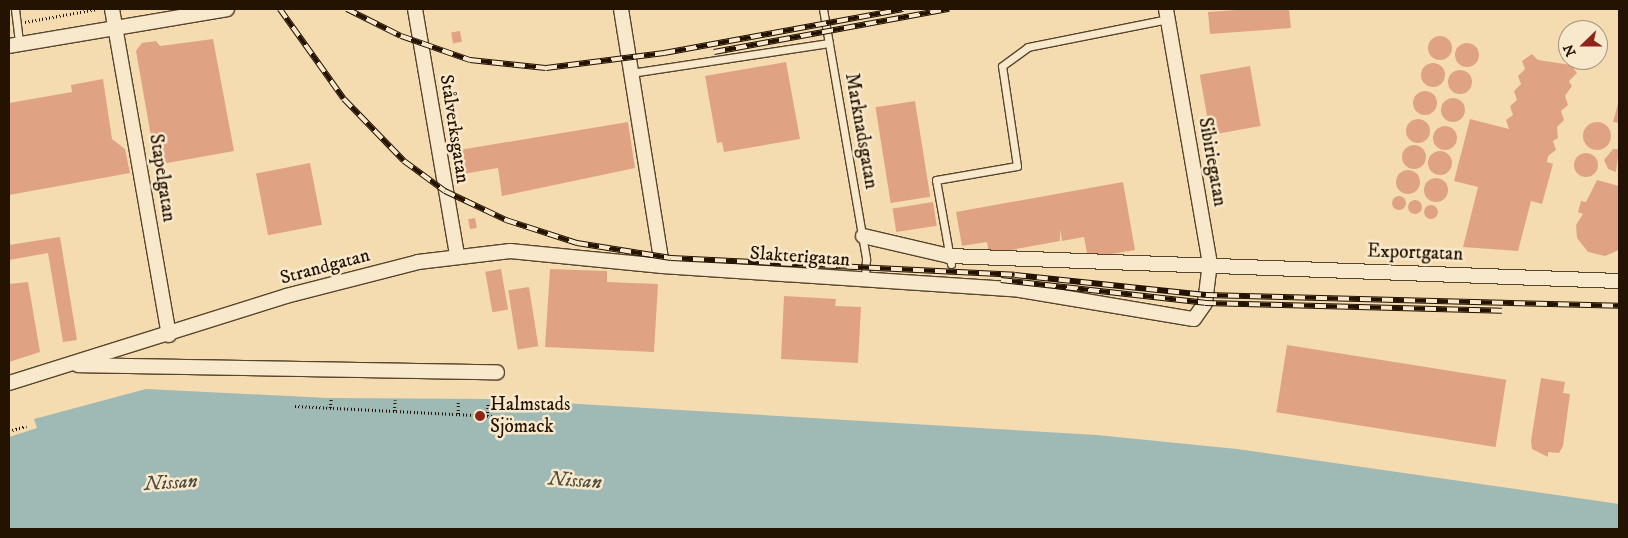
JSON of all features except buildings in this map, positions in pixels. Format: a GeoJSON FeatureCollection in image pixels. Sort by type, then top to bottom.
{"type":"FeatureCollection","features":[{"type":"Feature","properties":{"kind":"street","name":"Stapelgatan"},"geometry":{"type":"LineString","coordinates":[[112,9],[118,28],[169,335]]}},
{"type":"Feature","properties":{"kind":"street"},"geometry":{"type":"LineString","coordinates":[[14,45],[227,9]]}},
{"type":"Feature","properties":{"kind":"street","name":"Stålverksgatan"},"geometry":{"type":"LineString","coordinates":[[415,9],[457,256]]}},
{"type":"Feature","properties":{"kind":"street"},"geometry":{"type":"LineString","coordinates":[[621,9],[662,266]]}},
{"type":"Feature","properties":{"kind":"street","name":"Sibiriegatan"},"geometry":{"type":"LineString","coordinates":[[1167,14],[1210,264],[1205,302],[1194,318]]}},
{"type":"Feature","properties":{"kind":"street","name":"Exportgatan"},"geometry":{"type":"LineString","coordinates":[[862,236],[950,260],[1210,264],[1619,280]]}},
{"type":"Feature","properties":{"kind":"street","name":"Strandgatan"},"geometry":{"type":"LineString","coordinates":[[9,382],[60,365],[169,335],[286,296],[418,262],[457,256],[537,252],[662,266]]}},
{"type":"Feature","properties":{"kind":"street","name":"Slakterigatan"},"geometry":{"type":"LineString","coordinates":[[662,266],[1020,290],[1194,318]]}},
{"type":"Feature","properties":{"kind":"street"},"geometry":{"type":"LineString","coordinates":[[60,365],[496,372]]}},
{"type":"Feature","properties":{"kind":"lane"},"geometry":{"type":"LineString","coordinates":[[14,45],[17,24],[15,9]]}},
{"type":"Feature","properties":{"kind":"lane","name":"Marknadsgatan"},"geometry":{"type":"LineString","coordinates":[[823,9],[866,259],[865,281]]}},
{"type":"Feature","properties":{"kind":"lane"},"geometry":{"type":"LineString","coordinates":[[950,260],[936,180],[1017,166],[1002,66],[1028,48],[1167,14]]}},
{"type":"Feature","properties":{"kind":"lane"},"geometry":{"type":"LineString","coordinates":[[631,73],[829,43]]}},
{"type":"Feature","properties":{"kind":"path"},"geometry":{"type":"LineString","coordinates":[[17,24],[97,9]]}},
{"type":"Feature","properties":{"kind":"path"},"geometry":{"type":"LineString","coordinates":[[330,408],[331,398]]}},
{"type":"Feature","properties":{"kind":"path"},"geometry":{"type":"LineString","coordinates":[[394,411],[395,400]]}},
{"type":"Feature","properties":{"kind":"path"},"geometry":{"type":"LineString","coordinates":[[458,401],[458,414]]}},
{"type":"Feature","properties":{"kind":"path"},"geometry":{"type":"LineString","coordinates":[[487,416],[488,402]]}},
{"type":"Feature","properties":{"kind":"path"},"geometry":{"type":"LineString","coordinates":[[295,406],[494,416]]}},
{"type":"Feature","properties":{"kind":"path"},"geometry":{"type":"LineString","coordinates":[[9,431],[26,426]]}},
{"type":"Feature","properties":{"kind":"water","name":"Nissan"},"geometry":{"type":"Polygon","coordinates":[[[146,389],[328,398],[497,399],[1097,435],[1237,449],[1619,504],[1619,529],[9,529],[9,437],[37,428],[34,419],[146,389]]]}},
{"type":"Feature","properties":{"kind":"railway"},"geometry":{"type":"LineString","coordinates":[[280,9],[344,99],[404,161],[445,191],[506,220],[577,243],[671,258],[1015,275],[1206,295],[1619,306]]}},
{"type":"Feature","properties":{"kind":"railway"},"geometry":{"type":"LineString","coordinates":[[347,9],[401,36],[470,60],[546,68],[664,53],[903,9]]}},
{"type":"Feature","properties":{"kind":"railway"},"geometry":{"type":"LineString","coordinates":[[714,52],[949,9]]}},
{"type":"Feature","properties":{"kind":"railway"},"geometry":{"type":"LineString","coordinates":[[1001,280],[1205,303],[1502,311]]}},
{"type":"Feature","properties":{"kind":"place","name":"Halmstads Sjömack"},"geometry":{"type":"Point","coordinates":[480,416]}}]}
